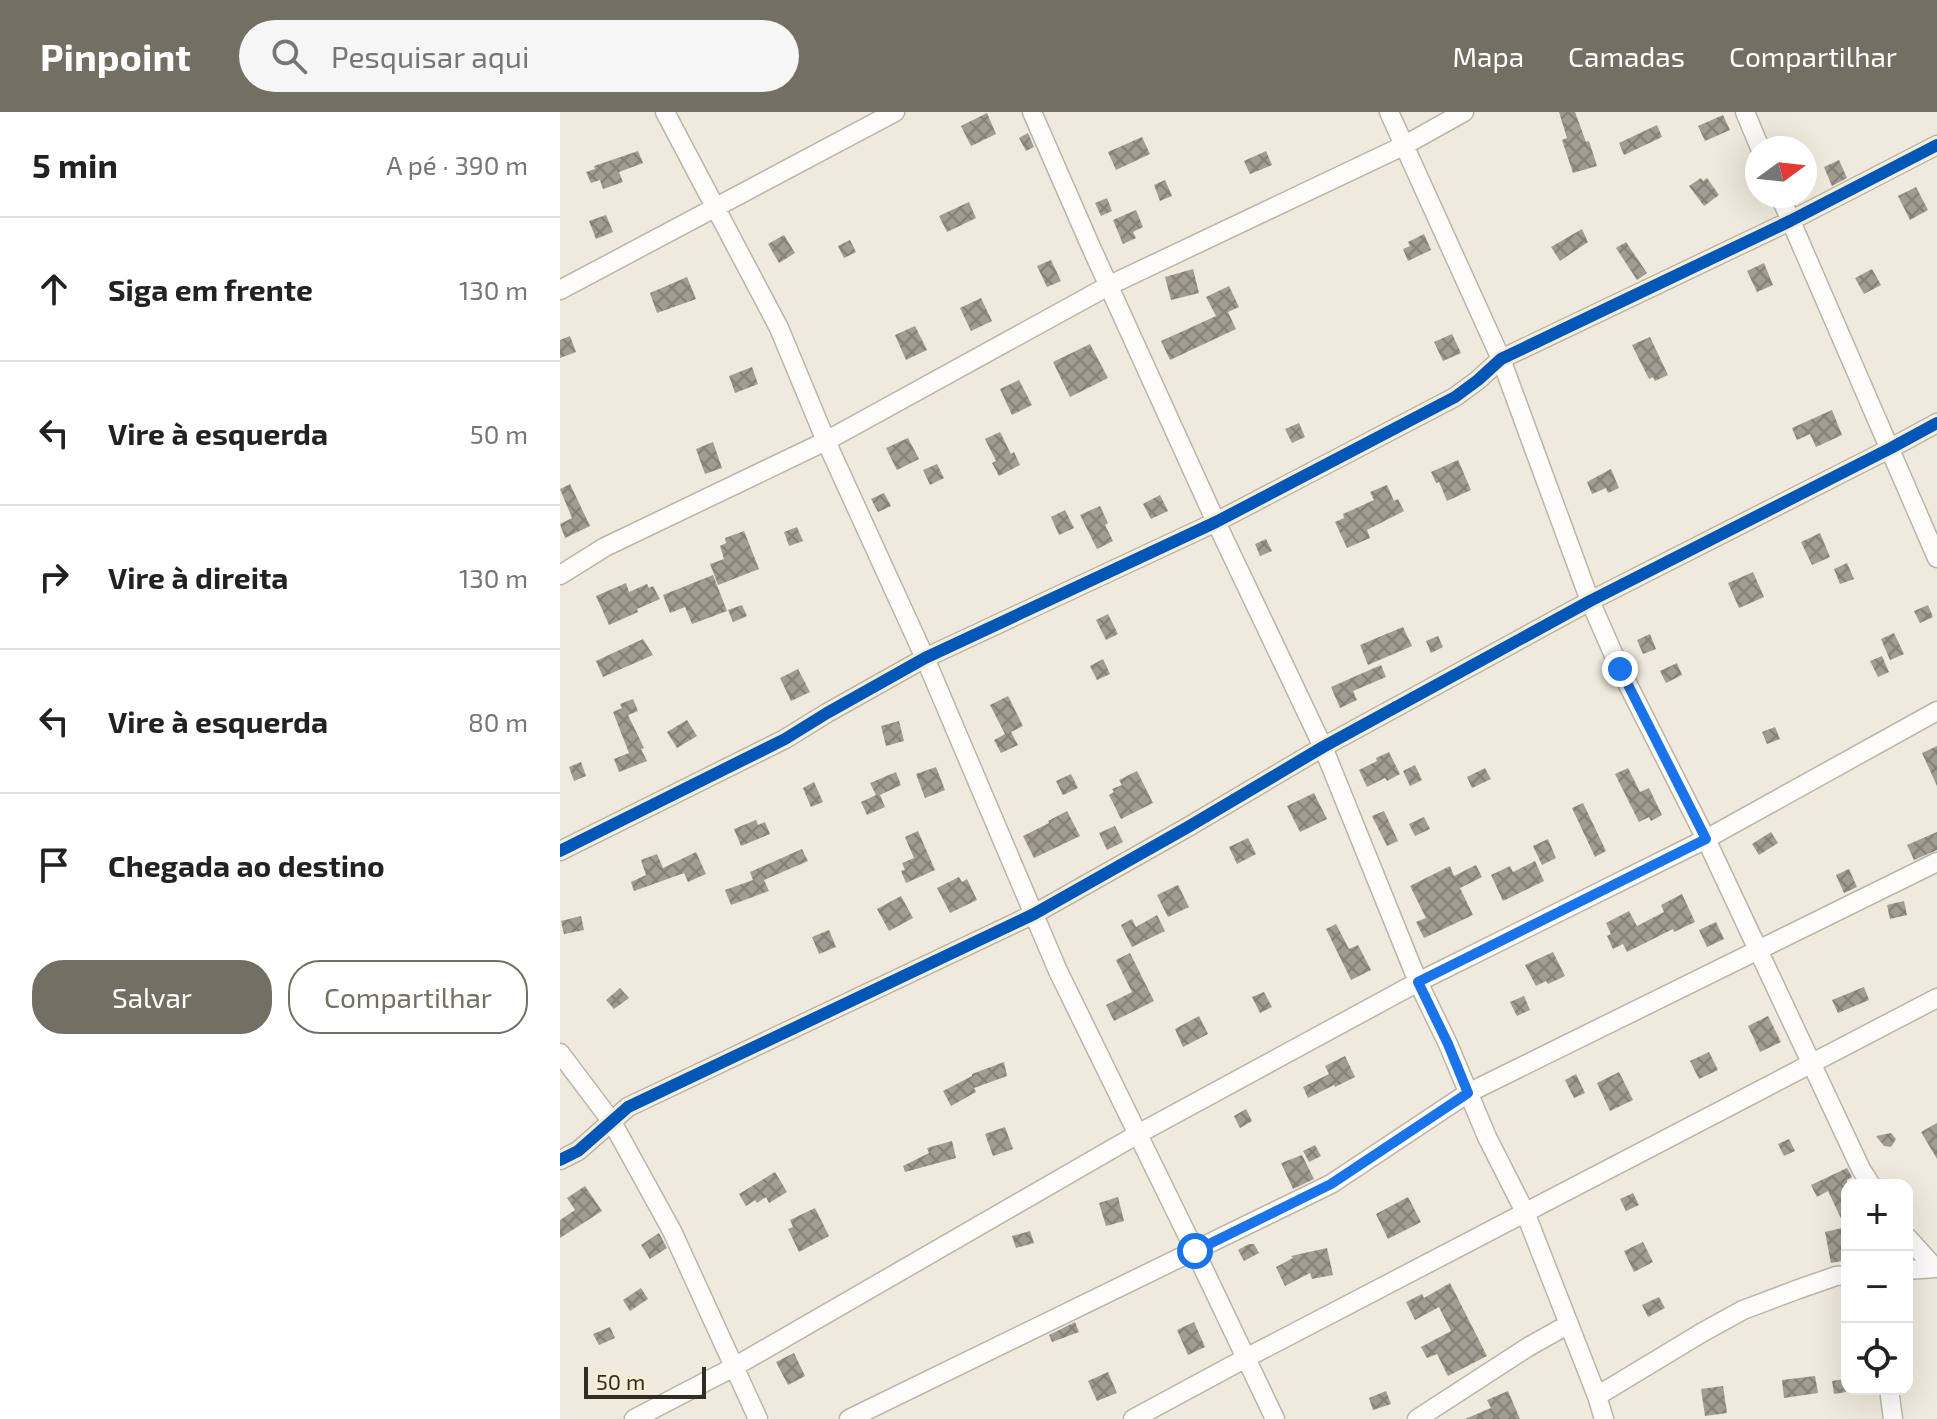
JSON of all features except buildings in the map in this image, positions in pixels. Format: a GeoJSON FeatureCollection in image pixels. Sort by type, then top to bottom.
{"type":"FeatureCollection","features":[{"type":"Feature","properties":{"kind":"street"},"geometry":{"type":"LineString","coordinates":[[665,112],[779,328],[826,441],[925,658],[1058,971],[1275,1419]]}},
{"type":"Feature","properties":{"kind":"street"},"geometry":{"type":"LineString","coordinates":[[560,290],[895,112]]}},
{"type":"Feature","properties":{"kind":"street"},"geometry":{"type":"LineString","coordinates":[[1032,112],[1216,522],[1323,747],[1418,982],[1487,1137],[1525,1212],[1604,1419]]}},
{"type":"Feature","properties":{"kind":"street"},"geometry":{"type":"LineString","coordinates":[[1389,112],[1501,359],[1590,601],[1620,669],[1706,839],[1867,1179]]}},
{"type":"Feature","properties":{"kind":"street"},"geometry":{"type":"LineString","coordinates":[[560,575],[605,547],[826,441],[1110,285],[1405,145],[1464,112]]}},
{"type":"Feature","properties":{"kind":"street"},"geometry":{"type":"LineString","coordinates":[[1745,112],[1755,136]]}},
{"type":"Feature","properties":{"kind":"street"},"geometry":{"type":"LineString","coordinates":[[560,851],[785,739],[925,658],[1216,522],[1455,397],[1501,359],[1790,221],[1937,145]]}},
{"type":"Feature","properties":{"kind":"street"},"geometry":{"type":"LineString","coordinates":[[1785,208],[1937,558]]}},
{"type":"Feature","properties":{"kind":"street"},"geometry":{"type":"LineString","coordinates":[[560,1160],[578,1151],[628,1107],[1034,914],[1323,747],[1590,601],[1937,423]]}},
{"type":"Feature","properties":{"kind":"street"},"geometry":{"type":"LineString","coordinates":[[634,1419],[734,1367],[1138,1134],[1418,982],[1706,839],[1937,711]]}},
{"type":"Feature","properties":{"kind":"street"},"geometry":{"type":"LineString","coordinates":[[849,1419],[1331,1184],[1468,1093],[1937,862]]}},
{"type":"Feature","properties":{"kind":"street"},"geometry":{"type":"LineString","coordinates":[[1133,1419],[1937,998]]}},
{"type":"Feature","properties":{"kind":"street"},"geometry":{"type":"LineString","coordinates":[[560,1053],[612,1122],[672,1231],[758,1419]]}},
{"type":"Feature","properties":{"kind":"street"},"geometry":{"type":"LineString","coordinates":[[1913,1243],[1936,1268]]}},
{"type":"Feature","properties":{"kind":"street"},"geometry":{"type":"LineString","coordinates":[[1913,1270],[1936,1268]]}},
{"type":"Feature","properties":{"kind":"street"},"geometry":{"type":"LineString","coordinates":[[1597,1396],[1743,1310],[1841,1276]]}},
{"type":"Feature","properties":{"kind":"street"},"geometry":{"type":"LineString","coordinates":[[1417,1419],[1569,1324]]}},
{"type":"Feature","properties":{"kind":"street"},"geometry":{"type":"LineString","coordinates":[[1890,1395],[1893,1419]]}},
{"type":"Feature","properties":{"kind":"cycle path"},"geometry":{"type":"LineString","coordinates":[[560,851],[785,739],[925,658],[1216,522],[1455,397],[1501,359],[1790,221],[1937,145]]}},
{"type":"Feature","properties":{"kind":"cycle path"},"geometry":{"type":"LineString","coordinates":[[560,1160],[578,1151],[628,1107],[1034,914],[1323,747],[1590,601],[1937,423]]}},
{"type":"Feature","properties":{"kind":"route"},"geometry":{"type":"LineString","coordinates":[[1195,1251],[1331,1184],[1468,1093],[1418,982],[1706,839],[1620,669]]}}]}
